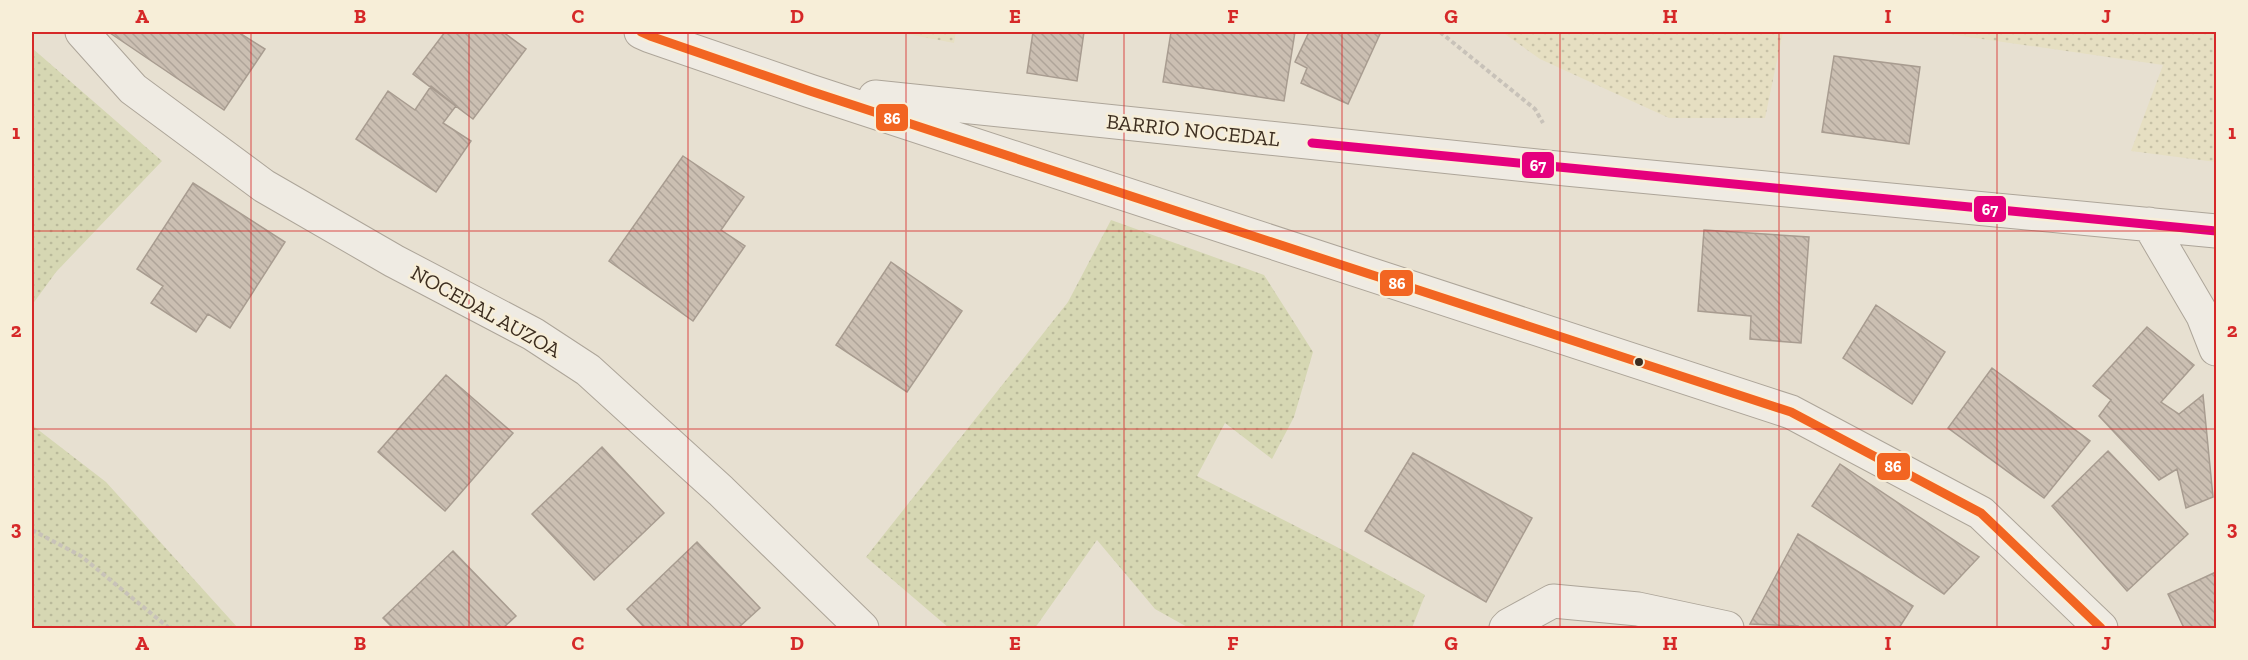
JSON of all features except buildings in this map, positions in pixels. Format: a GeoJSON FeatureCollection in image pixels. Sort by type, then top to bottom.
{"type":"FeatureCollection","features":[{"type":"Feature","properties":{"kind":"street","name":"NOCEDAL AUZOA"},"geometry":{"type":"LineString","coordinates":[[82,32],[133,89],[264,186],[394,261],[533,334],[588,370],[721,491],[862,628]]}},
{"type":"Feature","properties":{"kind":"street","name":"BARRIO NOCEDAL"},"geometry":{"type":"LineString","coordinates":[[642,32],[810,91],[1791,412],[1981,513],[2101,628]]}},
{"type":"Feature","properties":{"kind":"street","name":"BARRIO NOCEDAL"},"geometry":{"type":"LineString","coordinates":[[810,91],[1566,169],[2217,231]]}},
{"type":"Feature","properties":{"kind":"street"},"geometry":{"type":"LineString","coordinates":[[2149,224],[2203,316],[2217,349]]}},
{"type":"Feature","properties":{"kind":"street"},"geometry":{"type":"LineString","coordinates":[[1506,628],[1553,601],[1638,609],[1727,628]]}},
{"type":"Feature","properties":{"kind":"path"},"geometry":{"type":"LineString","coordinates":[[1440,32],[1535,109],[1566,169]]}},
{"type":"Feature","properties":{"kind":"path"},"geometry":{"type":"LineString","coordinates":[[32,530],[81,556],[169,628]]}},
{"type":"Feature","properties":{"kind":"shaded area"},"geometry":{"type":"Polygon","coordinates":[[[896,32],[956,32],[954,43],[896,32]]]}},
{"type":"Feature","properties":{"kind":"shaded area"},"geometry":{"type":"Polygon","coordinates":[[[1502,32],[1783,32],[1765,118],[1669,118],[1540,59],[1502,32]]]}},
{"type":"Feature","properties":{"kind":"shaded area"},"geometry":{"type":"Polygon","coordinates":[[[1934,32],[2216,32],[2216,162],[2131,151],[2163,65],[1934,32]]]}},
{"type":"Feature","properties":{"kind":"green space"},"geometry":{"type":"Polygon","coordinates":[[[32,48],[162,161],[56,272],[32,305],[32,48]]]}},
{"type":"Feature","properties":{"kind":"green space"},"geometry":{"type":"Polygon","coordinates":[[[1111,220],[1264,275],[1313,352],[1294,417],[1272,459],[1225,423],[1197,476],[1425,595],[1412,628],[1189,628],[1155,609],[1097,540],[1035,628],[949,628],[866,557],[1068,302],[1111,220]]]}},
{"type":"Feature","properties":{"kind":"green space"},"geometry":{"type":"Polygon","coordinates":[[[32,425],[106,482],[238,628],[32,628],[32,425]]]}},
{"type":"Feature","properties":{"kind":"transit line","name":"86"},"geometry":{"type":"LineString","coordinates":[[641,32],[810,91],[1791,412],[1981,513],[2101,628]]}},
{"type":"Feature","properties":{"kind":"transit line","name":"67"},"geometry":{"type":"LineString","coordinates":[[1312,143],[2216,231]]}}]}
